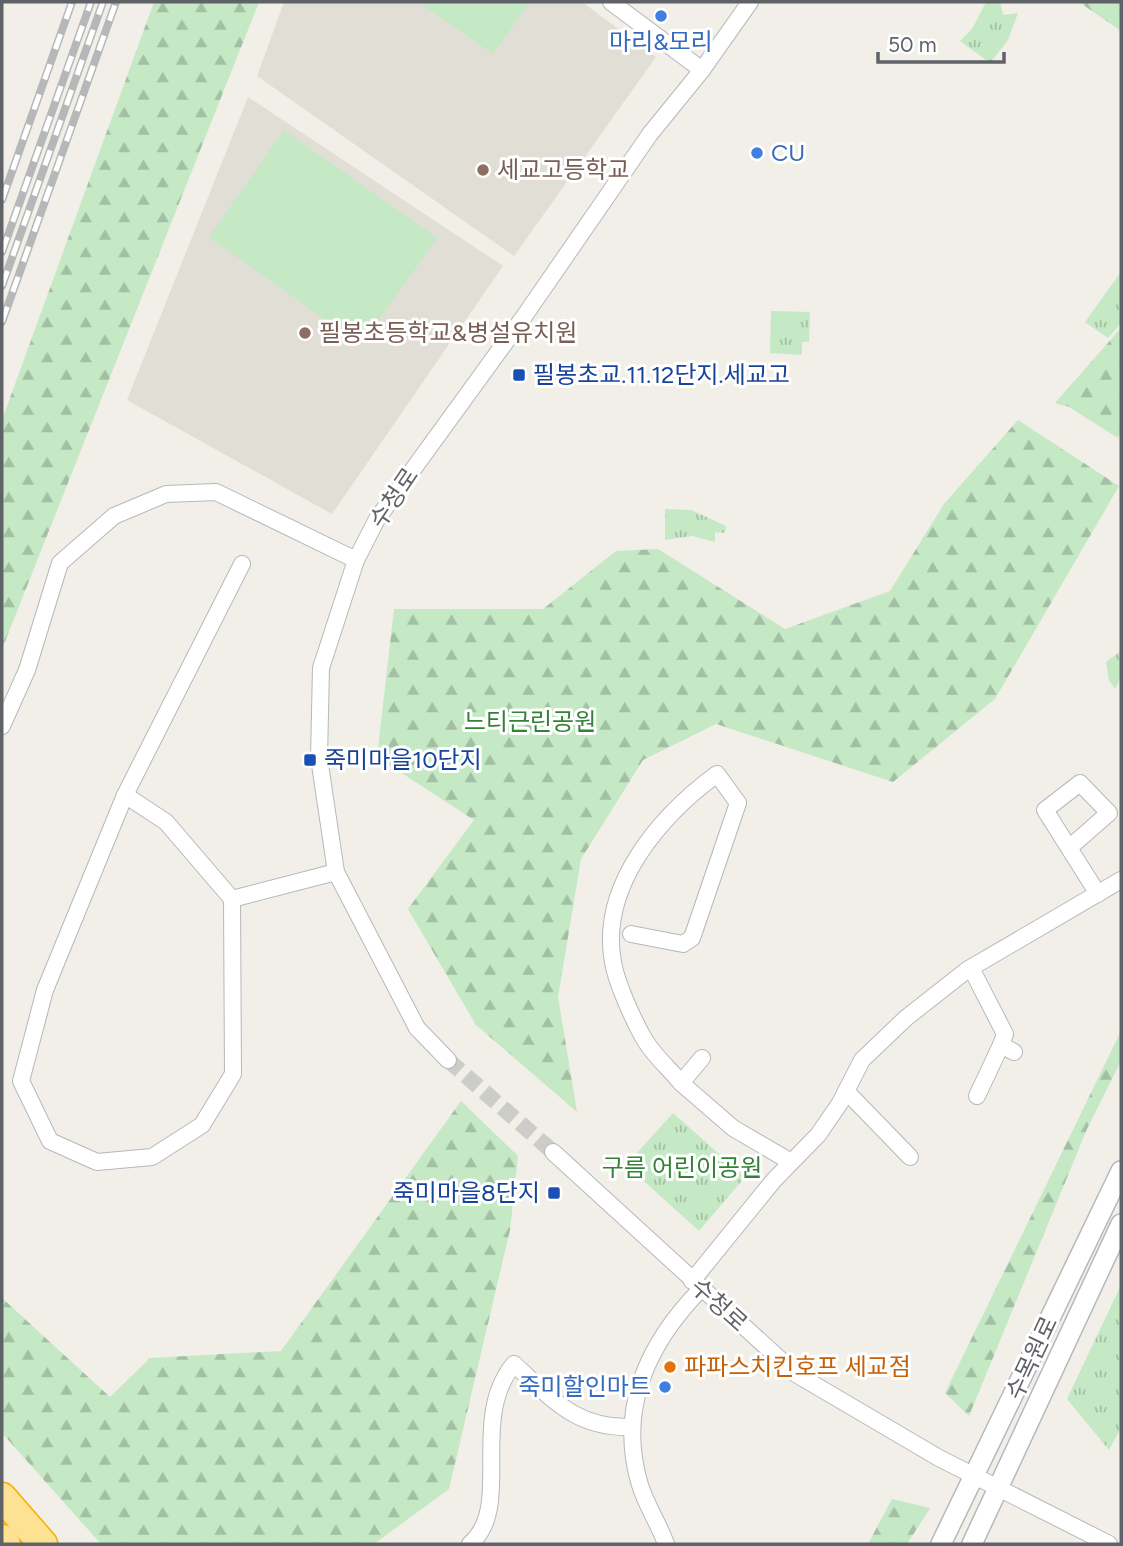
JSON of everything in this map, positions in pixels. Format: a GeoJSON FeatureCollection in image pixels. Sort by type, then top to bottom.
{"type":"FeatureCollection","features":[{"type":"Feature","properties":{"kind":"highway"},"geometry":{"type":"LineString","coordinates":[[2,1497],[43,1544]]}},
{"type":"Feature","properties":{"kind":"highway"},"geometry":{"type":"LineString","coordinates":[[2,1539],[6,1544]]}},
{"type":"Feature","properties":{"kind":"street","name":"수청로"},"geometry":{"type":"LineString","coordinates":[[448,1060],[417,1028],[336,872],[319,758],[321,668],[356,560],[377,519],[523,318],[650,134],[702,70],[750,2]]}},
{"type":"Feature","properties":{"kind":"street"},"geometry":{"type":"LineString","coordinates":[[618,4],[702,70]]}},
{"type":"Feature","properties":{"kind":"street"},"geometry":{"type":"LineString","coordinates":[[2,726],[27,670],[60,563],[114,516],[166,494],[216,492],[356,560]]}},
{"type":"Feature","properties":{"kind":"street"},"geometry":{"type":"LineString","coordinates":[[125,795],[166,822],[232,899],[233,1074],[202,1125],[152,1157],[97,1162],[50,1141],[21,1080],[46,990],[125,795],[242,564]]}},
{"type":"Feature","properties":{"kind":"street"},"geometry":{"type":"LineString","coordinates":[[631,934],[683,944],[692,938],[738,803],[717,774],[685,798],[638,855],[614,906],[613,962],[644,1039],[681,1083],[733,1128],[791,1162]]}},
{"type":"Feature","properties":{"kind":"street"},"geometry":{"type":"LineString","coordinates":[[1069,848],[1098,894]]}},
{"type":"Feature","properties":{"kind":"street"},"geometry":{"type":"LineString","coordinates":[[232,899],[336,872]]}},
{"type":"Feature","properties":{"kind":"street"},"geometry":{"type":"LineString","coordinates":[[666,1544],[640,1488],[634,1460],[632,1427],[636,1395],[651,1354],[717,1247],[818,1135],[862,1060],[933,994],[971,968],[1121,880]]}},
{"type":"Feature","properties":{"kind":"street"},"geometry":{"type":"LineString","coordinates":[[971,968],[1006,1034],[1008,1048],[977,1096]]}},
{"type":"Feature","properties":{"kind":"street"},"geometry":{"type":"LineString","coordinates":[[681,1083],[702,1058]]}},
{"type":"Feature","properties":{"kind":"street"},"geometry":{"type":"LineString","coordinates":[[846,1091],[910,1157]]}},
{"type":"Feature","properties":{"kind":"street","name":"수청로"},"geometry":{"type":"LineString","coordinates":[[553,1152],[796,1374],[976,1476],[1109,1544]]}},
{"type":"Feature","properties":{"kind":"street","name":"수목원로"},"geometry":{"type":"LineString","coordinates":[[941,1544],[1121,1171]]}},
{"type":"Feature","properties":{"kind":"street","name":"수목원로"},"geometry":{"type":"LineString","coordinates":[[972,1544],[1000,1489],[1121,1224]]}},
{"type":"Feature","properties":{"kind":"street"},"geometry":{"type":"LineString","coordinates":[[470,1544],[477,1538],[490,1512],[489,1448],[494,1409],[499,1389],[514,1364],[577,1417],[605,1427],[632,1427]]}},
{"type":"Feature","properties":{"kind":"shaded area","name":"세교고등학교"},"geometry":{"type":"Polygon","coordinates":[[[284,2],[582,2],[656,57],[514,256],[257,76],[284,2]]]}},
{"type":"Feature","properties":{"kind":"shaded area","name":"필봉초등학교&병설유치원"},"geometry":{"type":"Polygon","coordinates":[[[248,97],[503,266],[332,514],[127,400],[248,97]]]}},
{"type":"Feature","properties":{"kind":"green space"},"geometry":{"type":"Polygon","coordinates":[[[154,2],[259,2],[2,649],[2,420],[154,2]]]}},
{"type":"Feature","properties":{"kind":"green space"},"geometry":{"type":"Polygon","coordinates":[[[419,2],[530,2],[493,54],[419,2]]]}},
{"type":"Feature","properties":{"kind":"green space"},"geometry":{"type":"Polygon","coordinates":[[[986,2],[1000,2],[1003,15],[1018,13],[1008,40],[990,63],[960,41],[972,29],[986,2]]]}},
{"type":"Feature","properties":{"kind":"green space"},"geometry":{"type":"Polygon","coordinates":[[[1079,2],[1121,2],[1121,31],[1079,2]]]}},
{"type":"Feature","properties":{"kind":"green space"},"geometry":{"type":"Polygon","coordinates":[[[284,130],[437,238],[361,345],[209,237],[284,130]]]}},
{"type":"Feature","properties":{"kind":"green space"},"geometry":{"type":"Polygon","coordinates":[[[1121,272],[1121,323],[1108,338],[1085,322],[1121,272]]]}},
{"type":"Feature","properties":{"kind":"green space"},"geometry":{"type":"Polygon","coordinates":[[[771,311],[810,312],[809,342],[802,342],[802,355],[770,353],[771,311]]]}},
{"type":"Feature","properties":{"kind":"green space"},"geometry":{"type":"Polygon","coordinates":[[[1121,328],[1121,432],[1118,438],[1069,407],[1055,403],[1121,328]]]}},
{"type":"Feature","properties":{"kind":"green space","name":"느티근린공원"},"geometry":{"type":"Polygon","coordinates":[[[1018,420],[1119,486],[995,699],[893,782],[716,724],[643,760],[581,859],[558,997],[577,1112],[476,1025],[408,909],[474,820],[377,757],[394,609],[543,609],[616,551],[658,549],[785,629],[890,591],[944,504],[1018,420]]]}},
{"type":"Feature","properties":{"kind":"green space"},"geometry":{"type":"Polygon","coordinates":[[[665,509],[691,510],[726,526],[725,533],[715,532],[715,542],[692,536],[665,540],[665,509]]]}},
{"type":"Feature","properties":{"kind":"green space"},"geometry":{"type":"Polygon","coordinates":[[[1121,651],[1121,677],[1115,689],[1109,680],[1106,662],[1121,651]]]}},
{"type":"Feature","properties":{"kind":"green space"},"geometry":{"type":"Polygon","coordinates":[[[1121,1031],[1121,1061],[1087,1129],[969,1416],[945,1393],[1121,1031]]]}},
{"type":"Feature","properties":{"kind":"green space"},"geometry":{"type":"Polygon","coordinates":[[[461,1101],[518,1156],[510,1230],[449,1489],[374,1544],[101,1544],[2,1433],[2,1298],[110,1397],[150,1358],[281,1351],[461,1101]]]}},
{"type":"Feature","properties":{"kind":"green space","name":"구름 어린이공원"},"geometry":{"type":"Polygon","coordinates":[[[673,1113],[745,1177],[699,1231],[626,1165],[673,1113]]]}},
{"type":"Feature","properties":{"kind":"green space"},"geometry":{"type":"Polygon","coordinates":[[[1121,1285],[1121,1428],[1109,1450],[1067,1399],[1121,1285]]]}},
{"type":"Feature","properties":{"kind":"green space"},"geometry":{"type":"Polygon","coordinates":[[[892,1499],[930,1508],[907,1544],[868,1544],[892,1499]]]}},
{"type":"Feature","properties":{"kind":"tunnel"},"geometry":{"type":"LineString","coordinates":[[448,1060],[553,1152]]}},
{"type":"Feature","properties":{"kind":"railway"},"geometry":{"type":"LineString","coordinates":[[2,200],[72,2]]}},
{"type":"Feature","properties":{"kind":"railway"},"geometry":{"type":"LineString","coordinates":[[2,252],[91,2]]}},
{"type":"Feature","properties":{"kind":"railway"},"geometry":{"type":"LineString","coordinates":[[2,286],[103,2]]}},
{"type":"Feature","properties":{"kind":"railway"},"geometry":{"type":"LineString","coordinates":[[2,322],[116,2]]}},
{"type":"Feature","properties":{"kind":"place","name":"마리&모리"},"geometry":{"type":"Point","coordinates":[661,16]}},
{"type":"Feature","properties":{"kind":"place","name":"CU"},"geometry":{"type":"Point","coordinates":[757,153]}},
{"type":"Feature","properties":{"kind":"place","name":"세교고등학교"},"geometry":{"type":"Point","coordinates":[483,170]}},
{"type":"Feature","properties":{"kind":"place","name":"필봉초등학교&병설유치원"},"geometry":{"type":"Point","coordinates":[305,333]}},
{"type":"Feature","properties":{"kind":"place","name":"필봉초교.11.12단지.세교고"},"geometry":{"type":"Point","coordinates":[519,375]}},
{"type":"Feature","properties":{"kind":"place","name":"죽미마을10단지"},"geometry":{"type":"Point","coordinates":[310,760]}},
{"type":"Feature","properties":{"kind":"place","name":"죽미마을8단지"},"geometry":{"type":"Point","coordinates":[554,1193]}},
{"type":"Feature","properties":{"kind":"place","name":"파파스치킨호프 세교점"},"geometry":{"type":"Point","coordinates":[670,1367]}},
{"type":"Feature","properties":{"kind":"place","name":"죽미할인마트"},"geometry":{"type":"Point","coordinates":[665,1387]}}]}
